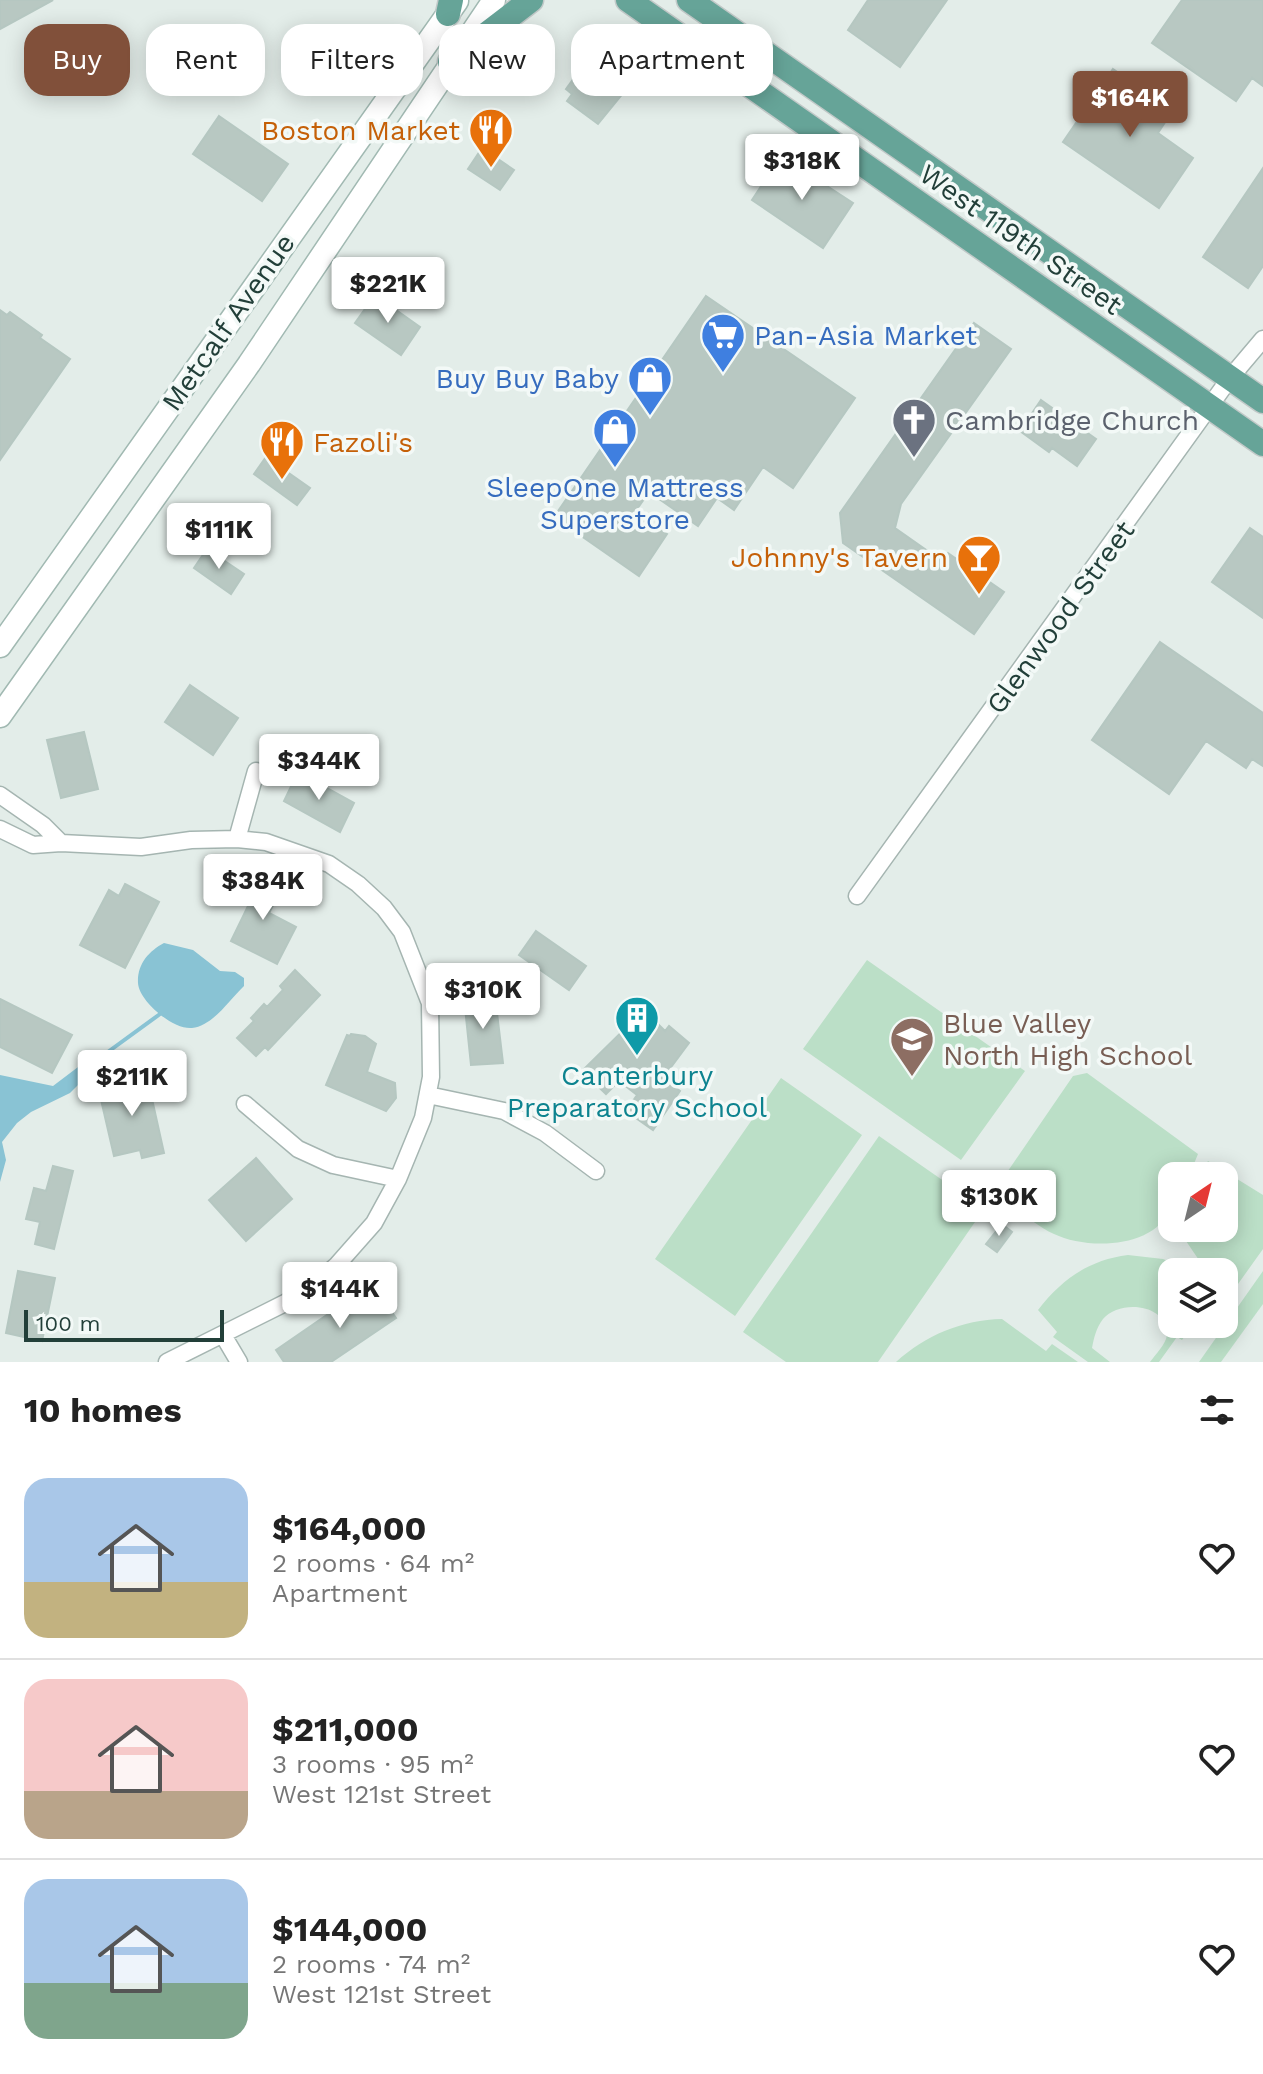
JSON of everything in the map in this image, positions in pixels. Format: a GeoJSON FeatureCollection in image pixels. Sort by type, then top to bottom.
{"type":"FeatureCollection","features":[{"type":"Feature","properties":{"kind":"main road","name":"Metcalf Avenue"},"geometry":{"type":"LineString","coordinates":[[477,24],[494,0]]}},
{"type":"Feature","properties":{"kind":"main road"},"geometry":{"type":"LineString","coordinates":[[500,24],[531,0]]}},
{"type":"Feature","properties":{"kind":"main road","name":"West 119th Street"},"geometry":{"type":"LineString","coordinates":[[628,0],[1263,444]]}},
{"type":"Feature","properties":{"kind":"main road","name":"West 119th Street"},"geometry":{"type":"LineString","coordinates":[[689,0],[1263,401]]}},
{"type":"Feature","properties":{"kind":"main road","name":"Metcalf Avenue"},"geometry":{"type":"LineString","coordinates":[[0,646],[452,5]]}},
{"type":"Feature","properties":{"kind":"main road","name":"Metcalf Avenue"},"geometry":{"type":"LineString","coordinates":[[0,716],[359,203],[439,78]]}},
{"type":"Feature","properties":{"kind":"street","name":"Glenwood Street"},"geometry":{"type":"LineString","coordinates":[[857,896],[1230,378],[1263,339]]}},
{"type":"Feature","properties":{"kind":"street"},"geometry":{"type":"LineString","coordinates":[[237,839],[256,771]]}},
{"type":"Feature","properties":{"kind":"street"},"geometry":{"type":"LineString","coordinates":[[0,795],[43,825],[61,843]]}},
{"type":"Feature","properties":{"kind":"street"},"geometry":{"type":"LineString","coordinates":[[0,829],[33,845],[61,843],[141,847],[191,840],[266,842],[329,864],[358,884],[384,908],[402,932],[430,1003],[431,1077],[423,1118],[398,1179],[374,1223],[336,1266],[285,1303],[167,1362]]}},
{"type":"Feature","properties":{"kind":"street"},"geometry":{"type":"LineString","coordinates":[[428,1095],[504,1111],[545,1133],[596,1171]]}},
{"type":"Feature","properties":{"kind":"street"},"geometry":{"type":"LineString","coordinates":[[245,1104],[298,1149],[333,1165],[398,1179]]}},
{"type":"Feature","properties":{"kind":"street"},"geometry":{"type":"LineString","coordinates":[[223,1335],[239,1362]]}},
{"type":"Feature","properties":{"kind":"green space"},"geometry":{"type":"Polygon","coordinates":[[[867,960],[1025,1071],[961,1160],[803,1049],[867,960]]]}},
{"type":"Feature","properties":{"kind":"green space"},"geometry":{"type":"Polygon","coordinates":[[[1087,1073],[1198,1154],[1195,1162],[1158,1162],[1158,1225],[1136,1238],[1102,1244],[1054,1234],[1030,1219],[997,1187],[1073,1076],[1087,1073]]]}},
{"type":"Feature","properties":{"kind":"green space"},"geometry":{"type":"Polygon","coordinates":[[[781,1078],[862,1135],[735,1316],[655,1259],[781,1078]]]}},
{"type":"Feature","properties":{"kind":"green space"},"geometry":{"type":"Polygon","coordinates":[[[879,1136],[984,1209],[878,1362],[786,1362],[743,1332],[879,1136]]]}},
{"type":"Feature","properties":{"kind":"green space"},"geometry":{"type":"Polygon","coordinates":[[[1238,1180],[1263,1195],[1263,1249],[1238,1284],[1238,1258],[1198,1258],[1187,1242],[1238,1242],[1238,1180]]]}},
{"type":"Feature","properties":{"kind":"green space"},"geometry":{"type":"Polygon","coordinates":[[[1128,1255],[1158,1258],[1158,1316],[1152,1311],[1131,1307],[1111,1313],[1097,1329],[1092,1348],[1110,1362],[1088,1362],[1053,1337],[1057,1332],[1038,1310],[1077,1273],[1128,1255]]]}},
{"type":"Feature","properties":{"kind":"green space"},"geometry":{"type":"Polygon","coordinates":[[[1263,1271],[1263,1304],[1221,1362],[1199,1362],[1216,1338],[1238,1338],[1238,1307],[1263,1271]]]}},
{"type":"Feature","properties":{"kind":"green space"},"geometry":{"type":"Polygon","coordinates":[[[1002,1319],[1046,1351],[1052,1344],[1078,1362],[896,1362],[945,1331],[973,1322],[1002,1319]]]}},
{"type":"Feature","properties":{"kind":"green space"},"geometry":{"type":"Polygon","coordinates":[[[1166,1338],[1176,1338],[1159,1362],[1150,1362],[1166,1338]]]}},
{"type":"Feature","properties":{"kind":"water"},"geometry":{"type":"Polygon","coordinates":[[[164,943],[193,950],[220,971],[235,972],[244,978],[244,986],[221,1011],[200,1026],[192,1028],[176,1024],[151,1006],[138,983],[145,959],[164,943]]]}},
{"type":"Feature","properties":{"kind":"water"},"geometry":{"type":"Polygon","coordinates":[[[86,1061],[94,1069],[70,1093],[31,1112],[17,1123],[2,1142],[6,1160],[0,1182],[0,1075],[53,1086],[86,1061]]]}},
{"type":"Feature","properties":{"kind":"building"},"geometry":{"type":"Polygon","coordinates":[[[0,0],[53,0],[0,29],[0,0]]]}},
{"type":"Feature","properties":{"kind":"building"},"geometry":{"type":"Polygon","coordinates":[[[868,0],[947,0],[900,67],[848,30],[868,0]]]}},
{"type":"Feature","properties":{"kind":"building"},"geometry":{"type":"Polygon","coordinates":[[[1182,0],[1263,0],[1263,86],[1252,78],[1236,101],[1152,43],[1182,0]]]}},
{"type":"Feature","properties":{"kind":"building"},"geometry":{"type":"Polygon","coordinates":[[[1113,69],[1173,110],[1158,133],[1193,158],[1159,208],[1063,142],[1113,69]]]}},
{"type":"Feature","properties":{"kind":"building"},"geometry":{"type":"Polygon","coordinates":[[[571,95],[621,96],[598,124],[567,101],[571,95]]]}},
{"type":"Feature","properties":{"kind":"building"},"geometry":{"type":"Polygon","coordinates":[[[219,116],[288,164],[262,201],[193,154],[219,116]]]}},
{"type":"Feature","properties":{"kind":"building","name":"Boston Market"},"geometry":{"type":"Polygon","coordinates":[[[482,148],[514,170],[500,190],[468,169],[482,148]]]}},
{"type":"Feature","properties":{"kind":"building"},"geometry":{"type":"Polygon","coordinates":[[[781,156],[853,203],[823,248],[752,200],[781,156]]]}},
{"type":"Feature","properties":{"kind":"building"},"geometry":{"type":"Polygon","coordinates":[[[1263,168],[1263,266],[1248,288],[1203,257],[1263,168]]]}},
{"type":"Feature","properties":{"kind":"building"},"geometry":{"type":"Polygon","coordinates":[[[375,295],[420,327],[401,355],[355,323],[375,295]]]}},
{"type":"Feature","properties":{"kind":"building"},"geometry":{"type":"Polygon","coordinates":[[[706,296],[855,398],[793,488],[763,467],[734,510],[717,498],[698,526],[649,492],[635,512],[667,534],[639,576],[554,517],[706,296]]]}},
{"type":"Feature","properties":{"kind":"building"},"geometry":{"type":"Polygon","coordinates":[[[0,310],[7,315],[10,312],[70,359],[0,460],[0,310]]]}},
{"type":"Feature","properties":{"kind":"building"},"geometry":{"type":"Polygon","coordinates":[[[974,323],[1011,349],[901,504],[895,528],[942,561],[948,553],[1004,592],[974,634],[843,543],[840,513],[974,323]]]}},
{"type":"Feature","properties":{"kind":"building"},"geometry":{"type":"Polygon","coordinates":[[[1041,400],[1096,439],[1077,466],[1052,448],[1049,452],[1020,431],[1041,400]]]}},
{"type":"Feature","properties":{"kind":"building","name":"Fazoli's"},"geometry":{"type":"Polygon","coordinates":[[[266,457],[310,488],[297,505],[254,474],[266,457]]]}},
{"type":"Feature","properties":{"kind":"building"},"geometry":{"type":"Polygon","coordinates":[[[1250,528],[1263,537],[1263,618],[1212,582],[1250,528]]]}},
{"type":"Feature","properties":{"kind":"building"},"geometry":{"type":"Polygon","coordinates":[[[207,549],[244,574],[231,594],[194,568],[207,549]]]}},
{"type":"Feature","properties":{"kind":"building"},"geometry":{"type":"Polygon","coordinates":[[[1160,642],[1263,713],[1263,766],[1252,759],[1246,768],[1206,741],[1169,794],[1092,740],[1160,642]]]}},
{"type":"Feature","properties":{"kind":"building"},"geometry":{"type":"Polygon","coordinates":[[[190,685],[238,718],[213,755],[165,722],[190,685]]]}},
{"type":"Feature","properties":{"kind":"building"},"geometry":{"type":"Polygon","coordinates":[[[84,732],[98,789],[61,798],[47,740],[84,732]]]}},
{"type":"Feature","properties":{"kind":"building"},"geometry":{"type":"Polygon","coordinates":[[[298,772],[354,803],[340,832],[284,801],[298,772]]]}},
{"type":"Feature","properties":{"kind":"building"},"geometry":{"type":"Polygon","coordinates":[[[253,874],[282,888],[269,913],[296,927],[277,964],[231,941],[249,904],[240,899],[253,874]]]}},
{"type":"Feature","properties":{"kind":"building"},"geometry":{"type":"Polygon","coordinates":[[[125,884],[159,902],[125,968],[80,945],[109,890],[119,896],[125,884]]]}},
{"type":"Feature","properties":{"kind":"building"},"geometry":{"type":"Polygon","coordinates":[[[536,931],[586,966],[569,990],[519,955],[536,931]]]}},
{"type":"Feature","properties":{"kind":"building"},"geometry":{"type":"Polygon","coordinates":[[[295,970],[320,995],[268,1050],[265,1047],[256,1056],[237,1038],[254,1021],[251,1018],[264,1004],[267,1007],[283,990],[280,986],[295,970]]]}},
{"type":"Feature","properties":{"kind":"building"},"geometry":{"type":"Polygon","coordinates":[[[495,996],[503,1063],[471,1065],[464,998],[495,996]]]}},
{"type":"Feature","properties":{"kind":"building"},"geometry":{"type":"Polygon","coordinates":[[[0,999],[72,1035],[52,1073],[0,1047],[0,999]]]}},
{"type":"Feature","properties":{"kind":"building","name":"Canterbury Preparatory School"},"geometry":{"type":"Polygon","coordinates":[[[644,1010],[665,1031],[669,1026],[689,1043],[663,1078],[680,1091],[653,1130],[626,1111],[637,1095],[619,1081],[606,1094],[582,1071],[644,1010]]]}},
{"type":"Feature","properties":{"kind":"building"},"geometry":{"type":"Polygon","coordinates":[[[347,1035],[365,1036],[376,1044],[367,1072],[395,1083],[396,1098],[386,1111],[326,1085],[347,1035]]]}},
{"type":"Feature","properties":{"kind":"building"},"geometry":{"type":"Polygon","coordinates":[[[146,1072],[164,1153],[142,1158],[140,1150],[114,1156],[99,1091],[126,1085],[124,1077],[146,1072]]]}},
{"type":"Feature","properties":{"kind":"building"},"geometry":{"type":"Polygon","coordinates":[[[256,1158],[292,1199],[246,1241],[209,1200],[256,1158]]]}},
{"type":"Feature","properties":{"kind":"building"},"geometry":{"type":"Polygon","coordinates":[[[53,1166],[73,1171],[54,1249],[35,1244],[40,1222],[26,1219],[34,1188],[46,1191],[53,1166]]]}},
{"type":"Feature","properties":{"kind":"building"},"geometry":{"type":"Polygon","coordinates":[[[1002,1224],[1012,1232],[997,1252],[986,1244],[1002,1224]]]}},
{"type":"Feature","properties":{"kind":"building"},"geometry":{"type":"Polygon","coordinates":[[[18,1271],[55,1278],[42,1341],[6,1333],[18,1271]]]}},
{"type":"Feature","properties":{"kind":"building"},"geometry":{"type":"Polygon","coordinates":[[[372,1284],[396,1318],[331,1362],[284,1362],[276,1350],[372,1284]]]}},
{"type":"Feature","properties":{"kind":"waterway"},"geometry":{"type":"LineString","coordinates":[[90,1065],[160,1014]]}},
{"type":"Feature","properties":{"kind":"place","name":"Boston Market"},"geometry":{"type":"Point","coordinates":[491,169]}},
{"type":"Feature","properties":{"kind":"place","name":"Pan-Asia Market"},"geometry":{"type":"Point","coordinates":[723,374]}},
{"type":"Feature","properties":{"kind":"place","name":"Buy Buy Baby"},"geometry":{"type":"Point","coordinates":[650,417]}},
{"type":"Feature","properties":{"kind":"place","name":"Cambridge Church"},"geometry":{"type":"Point","coordinates":[914,459]}},
{"type":"Feature","properties":{"kind":"place","name":"SleepOne Mattress Superstore"},"geometry":{"type":"Point","coordinates":[615,469]}},
{"type":"Feature","properties":{"kind":"place","name":"Fazoli's"},"geometry":{"type":"Point","coordinates":[282,481]}},
{"type":"Feature","properties":{"kind":"place","name":"Johnny's Tavern"},"geometry":{"type":"Point","coordinates":[979,596]}},
{"type":"Feature","properties":{"kind":"place","name":"Canterbury Preparatory School"},"geometry":{"type":"Point","coordinates":[637,1057]}},
{"type":"Feature","properties":{"kind":"place","name":"Blue Valley North High School"},"geometry":{"type":"Point","coordinates":[912,1078]}}]}
